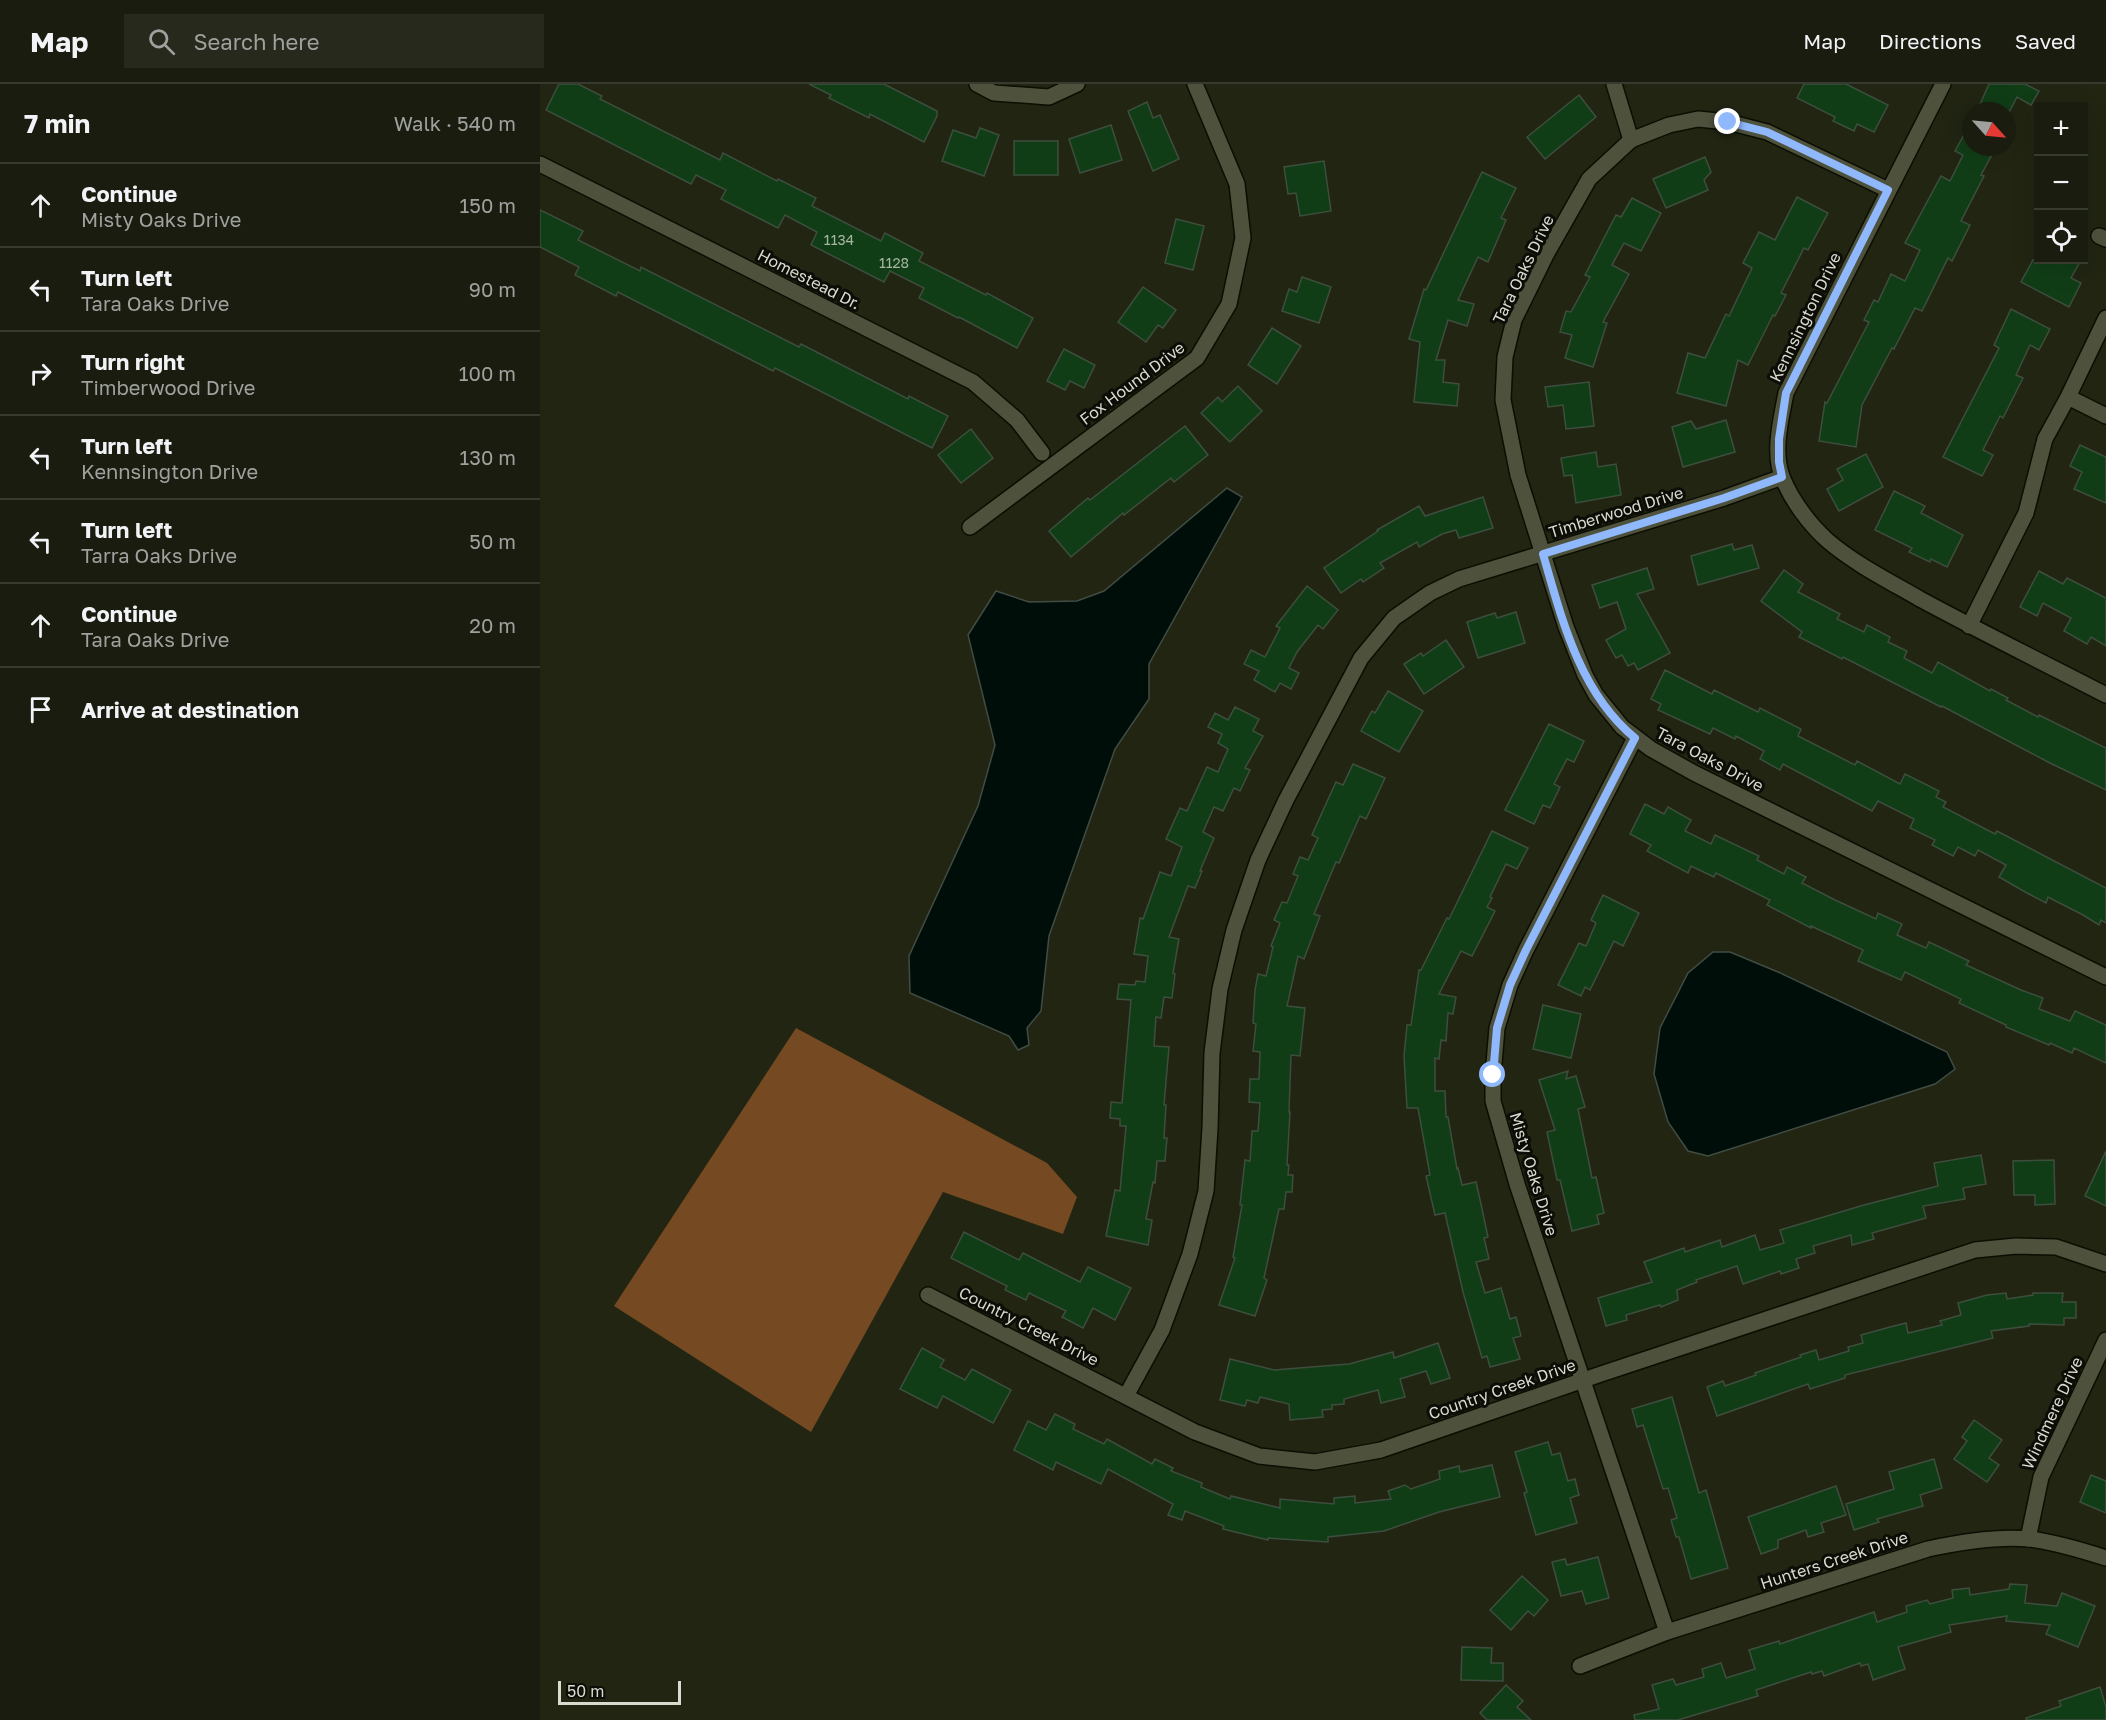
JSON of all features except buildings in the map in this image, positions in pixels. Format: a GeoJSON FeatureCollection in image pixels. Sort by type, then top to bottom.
{"type":"FeatureCollection","features":[{"type":"Feature","properties":{"kind":"street"},"geometry":{"type":"LineString","coordinates":[[977,84],[994,93],[1049,97],[1077,84]]}},
{"type":"Feature","properties":{"kind":"street","name":"Fox Hound Drive"},"geometry":{"type":"LineString","coordinates":[[970,526],[1197,358],[1229,304],[1243,237],[1237,183],[1194,84]]}},
{"type":"Feature","properties":{"kind":"street"},"geometry":{"type":"LineString","coordinates":[[1614,84],[1631,140]]}},
{"type":"Feature","properties":{"kind":"street","name":"Kennsington Drive"},"geometry":{"type":"LineString","coordinates":[[1943,84],[1786,393],[1779,439],[1779,462],[1782,477],[1805,515],[1828,541],[1875,574],[1969,626],[2106,695]]}},
{"type":"Feature","properties":{"kind":"street","name":"Tara Oaks Drive"},"geometry":{"type":"LineString","coordinates":[[1888,190],[1767,132],[1728,122],[1698,120],[1669,125],[1631,140],[1589,178],[1547,253],[1514,320],[1504,357],[1503,400],[1518,475],[1559,610],[1585,675],[1596,695],[1622,727],[1651,749],[1694,773],[2106,977]]}},
{"type":"Feature","properties":{"kind":"street","name":"Homestead Dr."},"geometry":{"type":"LineString","coordinates":[[540,164],[973,382],[1017,420],[1042,453]]}},
{"type":"Feature","properties":{"kind":"street"},"geometry":{"type":"LineString","coordinates":[[1969,626],[2026,513],[2045,439],[2106,318]]}},
{"type":"Feature","properties":{"kind":"street"},"geometry":{"type":"LineString","coordinates":[[2068,397],[2106,416]]}},
{"type":"Feature","properties":{"kind":"street","name":"Timberwood Drive"},"geometry":{"type":"LineString","coordinates":[[1126,1396],[1162,1330],[1190,1254],[1206,1191],[1212,1053],[1220,988],[1234,930],[1258,860],[1296,780],[1361,658],[1394,618],[1430,593],[1459,579],[1724,498],[1782,477]]}},
{"type":"Feature","properties":{"kind":"street","name":"Misty Oaks Drive"},"geometry":{"type":"LineString","coordinates":[[1635,738],[1510,985],[1497,1028],[1493,1101],[1517,1184],[1667,1632]]}},
{"type":"Feature","properties":{"kind":"street","name":"Country Creek Drive"},"geometry":{"type":"LineString","coordinates":[[928,1295],[1195,1432],[1259,1456],[1315,1462],[1380,1450],[1975,1250],[2016,1246],[2056,1247],[2106,1264]]}},
{"type":"Feature","properties":{"kind":"street","name":"Windmere Drive"},"geometry":{"type":"LineString","coordinates":[[2028,1539],[2041,1477],[2106,1340]]}},
{"type":"Feature","properties":{"kind":"street","name":"Hunters Creek Drive"},"geometry":{"type":"LineString","coordinates":[[1580,1666],[1667,1632],[1928,1549],[1996,1539],[2028,1539],[2106,1558]]}},
{"type":"Feature","properties":{"kind":"shaded area"},"geometry":{"type":"Polygon","coordinates":[[[1227,488],[1242,497],[1149,664],[1149,699],[1115,749],[1049,936],[1041,1011],[1027,1028],[1029,1045],[1018,1050],[1009,1036],[910,993],[909,956],[978,806],[995,745],[968,635],[996,591],[1029,602],[1077,601],[1104,591],[1227,488]]]}},
{"type":"Feature","properties":{"kind":"shaded area"},"geometry":{"type":"Polygon","coordinates":[[[1713,952],[1730,952],[1778,972],[1947,1052],[1955,1069],[1935,1084],[1708,1156],[1688,1151],[1668,1122],[1654,1074],[1660,1028],[1688,973],[1713,952]]]}},
{"type":"Feature","properties":{"kind":"shaded area"},"geometry":{"type":"Polygon","coordinates":[[[796,1028],[1047,1163],[1077,1197],[1063,1234],[943,1192],[811,1432],[614,1306],[796,1028]]]}},
{"type":"Feature","properties":{"kind":"route"},"geometry":{"type":"LineString","coordinates":[[1493,1075],[1497,1028],[1510,985],[1635,738],[1622,727],[1596,695],[1585,675],[1553,592],[1543,554],[1724,498],[1782,477],[1779,462],[1779,439],[1786,393],[1888,190],[1767,132],[1728,122]]}}]}
